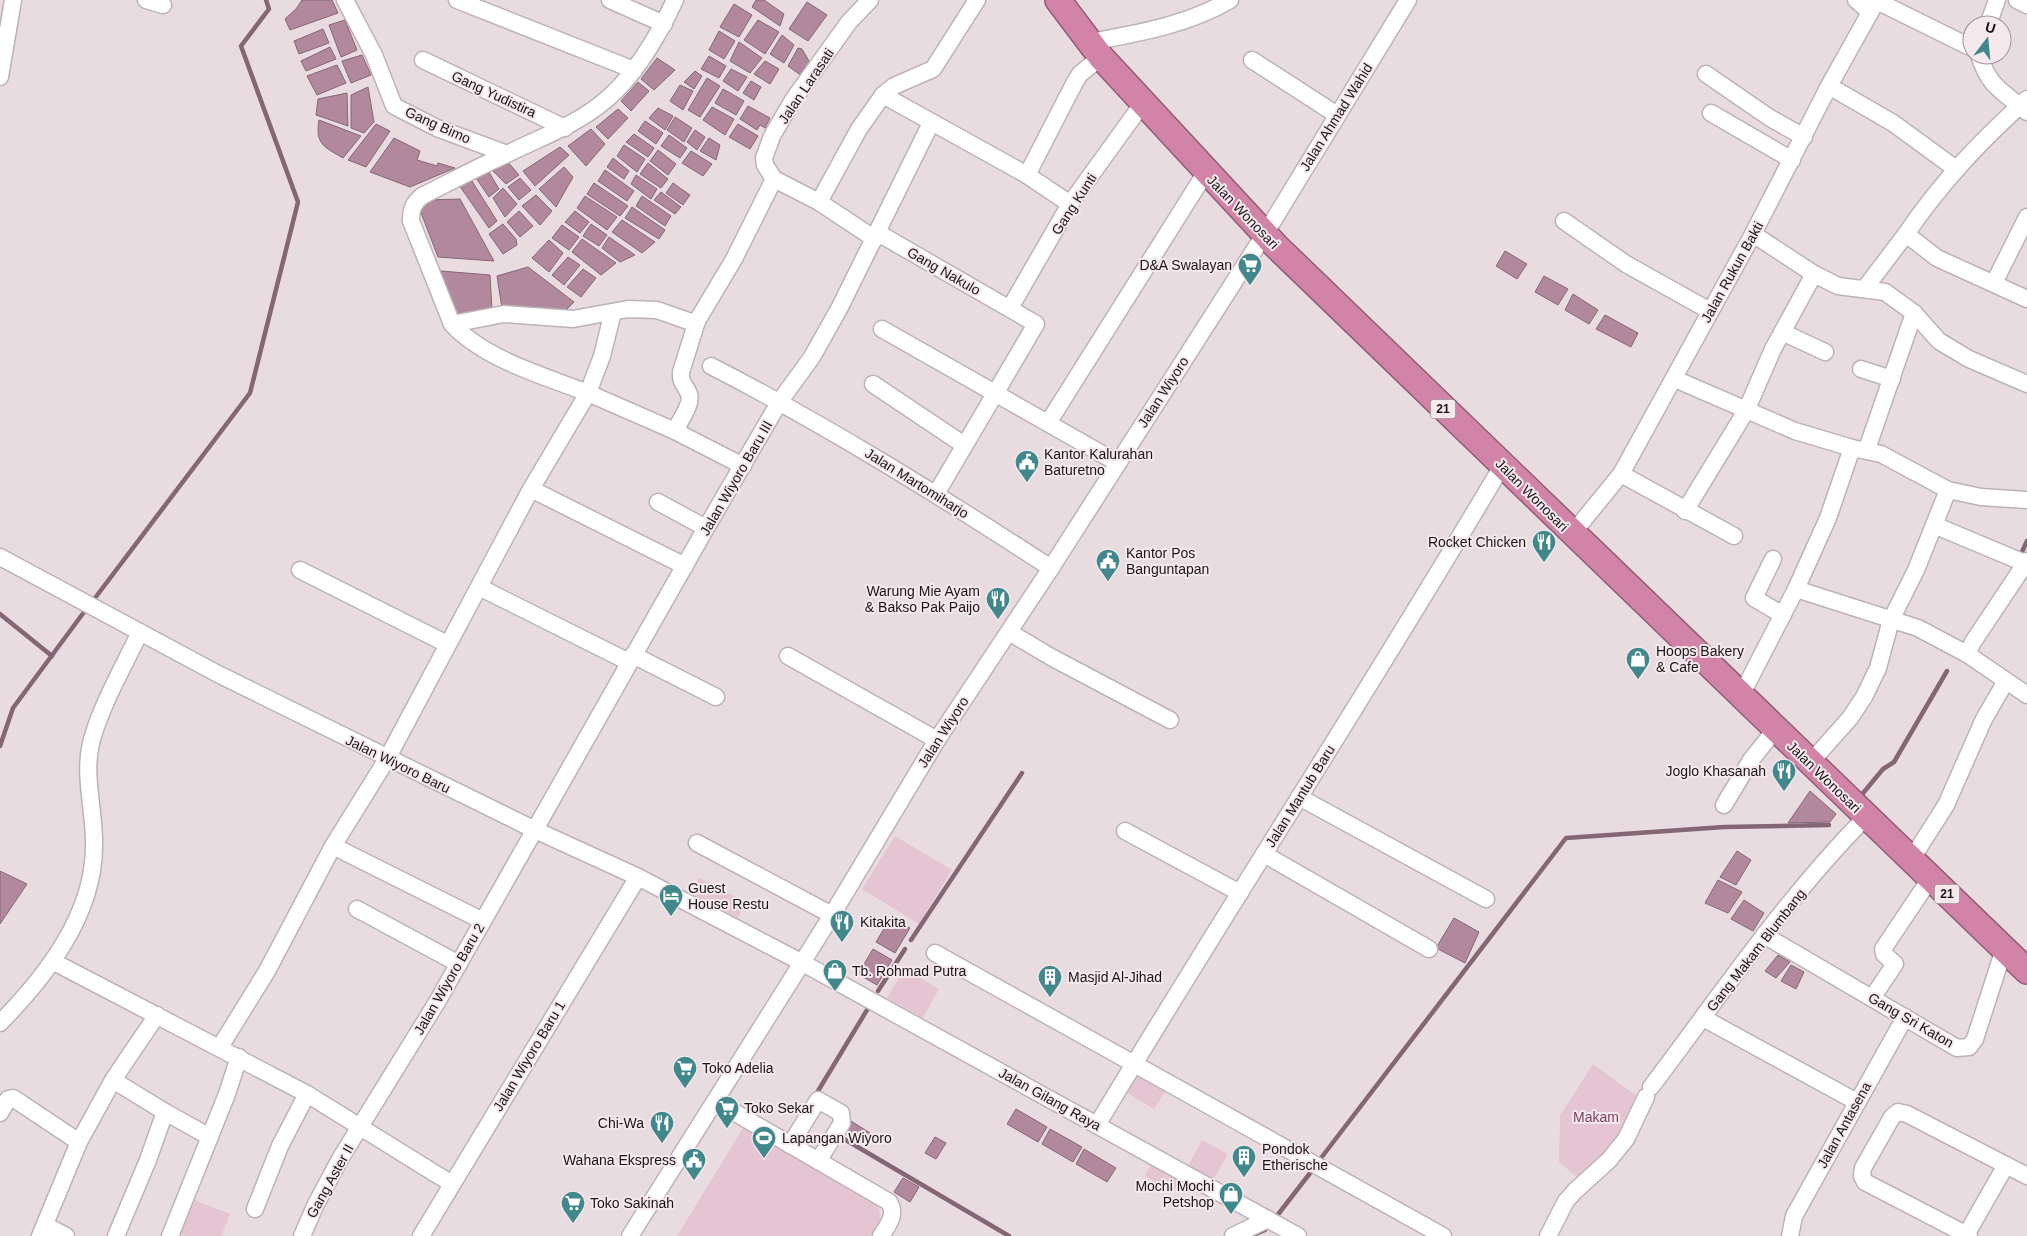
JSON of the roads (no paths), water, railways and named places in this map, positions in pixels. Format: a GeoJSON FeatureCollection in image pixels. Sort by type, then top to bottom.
{"type":"FeatureCollection","features":[{"type":"Feature","properties":{"kind":"highway","name":"Jalan Wonosari"},"geometry":{"type":"LineString","coordinates":[[1058,0],[1096,49],[1206,172],[1264,233],[1572,534],[2027,972]]}},
{"type":"Feature","properties":{"kind":"street"},"geometry":{"type":"LineString","coordinates":[[0,77],[13,0]]}},
{"type":"Feature","properties":{"kind":"street"},"geometry":{"type":"LineString","coordinates":[[146,0],[163,5]]}},
{"type":"Feature","properties":{"kind":"street","name":"Gang Bimo"},"geometry":{"type":"LineString","coordinates":[[345,0],[374,55],[394,106],[437,128],[507,154]]}},
{"type":"Feature","properties":{"kind":"street"},"geometry":{"type":"LineString","coordinates":[[457,0],[634,70]]}},
{"type":"Feature","properties":{"kind":"street"},"geometry":{"type":"LineString","coordinates":[[610,0],[664,24]]}},
{"type":"Feature","properties":{"kind":"street"},"geometry":{"type":"LineString","coordinates":[[675,0],[664,24],[634,70],[606,100],[565,128],[507,154],[413,206],[411,221],[452,324],[464,337],[493,354],[675,431],[743,466]]}},
{"type":"Feature","properties":{"kind":"street","name":"Jalan Larasati"},"geometry":{"type":"LineString","coordinates":[[774,179],[764,165],[764,158],[772,136],[793,100],[849,22],[870,0]]}},
{"type":"Feature","properties":{"kind":"street"},"geometry":{"type":"LineString","coordinates":[[819,202],[859,129],[883,95],[894,86],[933,69],[977,0]]}},
{"type":"Feature","properties":{"kind":"street"},"geometry":{"type":"LineString","coordinates":[[1027,176],[1075,82],[1096,49],[1208,13],[1230,0]]}},
{"type":"Feature","properties":{"kind":"street","name":"Jalan Ahmad Wahid"},"geometry":{"type":"LineString","coordinates":[[1264,233],[1408,0]]}},
{"type":"Feature","properties":{"kind":"street"},"geometry":{"type":"LineString","coordinates":[[1856,0],[1875,4],[1962,43]]}},
{"type":"Feature","properties":{"kind":"street"},"geometry":{"type":"LineString","coordinates":[[1992,15],[1997,0]]}},
{"type":"Feature","properties":{"kind":"street"},"geometry":{"type":"LineString","coordinates":[[2016,0],[2027,5]]}},
{"type":"Feature","properties":{"kind":"street","name":"Jalan Rukun Bakti"},"geometry":{"type":"LineString","coordinates":[[1572,534],[1621,474],[1675,379],[1792,160],[1829,86],[1875,4]]}},
{"type":"Feature","properties":{"kind":"street","name":"Gang Yudistira"},"geometry":{"type":"LineString","coordinates":[[423,60],[565,128]]}},
{"type":"Feature","properties":{"kind":"street"},"geometry":{"type":"LineString","coordinates":[[1252,60],[1337,115]]}},
{"type":"Feature","properties":{"kind":"street"},"geometry":{"type":"LineString","coordinates":[[1865,288],[1932,196],[1956,168],[1973,149],[2025,105],[1997,90],[1988,80],[1983,65]]}},
{"type":"Feature","properties":{"kind":"street"},"geometry":{"type":"LineString","coordinates":[[1706,74],[1770,118],[1804,137]]}},
{"type":"Feature","properties":{"kind":"street"},"geometry":{"type":"LineString","coordinates":[[1829,86],[1893,123],[1956,168]]}},
{"type":"Feature","properties":{"kind":"street"},"geometry":{"type":"LineString","coordinates":[[883,95],[1027,176],[1070,204]]}},
{"type":"Feature","properties":{"kind":"street","name":"Gang Kunti"},"geometry":{"type":"LineString","coordinates":[[1010,308],[1070,204],[1144,103]]}},
{"type":"Feature","properties":{"kind":"street"},"geometry":{"type":"LineString","coordinates":[[1710,113],[1792,160]]}},
{"type":"Feature","properties":{"kind":"street","name":"Jalan Wiyoro Baru III"},"geometry":{"type":"LineString","coordinates":[[533,830],[780,401],[812,357],[876,236],[931,123]]}},
{"type":"Feature","properties":{"kind":"street"},"geometry":{"type":"LineString","coordinates":[[1048,423],[1206,172]]}},
{"type":"Feature","properties":{"kind":"street"},"geometry":{"type":"LineString","coordinates":[[675,431],[689,400],[689,394],[680,380],[697,321],[734,260],[774,179]]}},
{"type":"Feature","properties":{"kind":"street","name":"Gang Nakulo"},"geometry":{"type":"LineString","coordinates":[[774,179],[819,202],[876,236],[1036,324],[994,393]]}},
{"type":"Feature","properties":{"kind":"street"},"geometry":{"type":"LineString","coordinates":[[1994,283],[2027,217]]}},
{"type":"Feature","properties":{"kind":"street"},"geometry":{"type":"LineString","coordinates":[[1564,221],[1626,264],[1710,311]]}},
{"type":"Feature","properties":{"kind":"street","name":"Jalan Wiyoro"},"geometry":{"type":"LineString","coordinates":[[630,1236],[832,915],[937,740],[1051,568],[1264,233]]}},
{"type":"Feature","properties":{"kind":"street"},"geometry":{"type":"LineString","coordinates":[[1753,234],[1814,274],[1838,286],[1885,292],[1914,313],[1939,340],[1969,359],[2027,384]]}},
{"type":"Feature","properties":{"kind":"street"},"geometry":{"type":"LineString","coordinates":[[1906,234],[1937,258],[2027,299]]}},
{"type":"Feature","properties":{"kind":"street"},"geometry":{"type":"LineString","coordinates":[[1686,511],[1746,411],[1782,332],[1814,274]]}},
{"type":"Feature","properties":{"kind":"street"},"geometry":{"type":"LineString","coordinates":[[452,324],[504,314],[573,319],[628,309],[657,310],[690,322],[697,321]]}},
{"type":"Feature","properties":{"kind":"street"},"geometry":{"type":"LineString","coordinates":[[220,1047],[267,971],[333,846],[387,759],[531,489],[588,393],[602,356],[613,312]]}},
{"type":"Feature","properties":{"kind":"street"},"geometry":{"type":"LineString","coordinates":[[1739,695],[1747,684],[1796,589],[1892,379],[1903,339],[1914,313]]}},
{"type":"Feature","properties":{"kind":"street"},"geometry":{"type":"LineString","coordinates":[[882,329],[1118,463]]}},
{"type":"Feature","properties":{"kind":"street"},"geometry":{"type":"LineString","coordinates":[[1782,332],[1825,352]]}},
{"type":"Feature","properties":{"kind":"street","name":"Jalan Martomiharjo"},"geometry":{"type":"LineString","coordinates":[[710,366],[780,401],[936,494],[1051,568]]}},
{"type":"Feature","properties":{"kind":"street"},"geometry":{"type":"LineString","coordinates":[[1861,369],[1892,379]]}},
{"type":"Feature","properties":{"kind":"street"},"geometry":{"type":"LineString","coordinates":[[1675,379],[1795,431],[1881,454],[1948,490],[1982,497],[2027,500]]}},
{"type":"Feature","properties":{"kind":"street"},"geometry":{"type":"LineString","coordinates":[[873,384],[964,445]]}},
{"type":"Feature","properties":{"kind":"street"},"geometry":{"type":"LineString","coordinates":[[936,494],[994,393]]}},
{"type":"Feature","properties":{"kind":"street","name":"Jalan Mantub Baru"},"geometry":{"type":"LineString","coordinates":[[1097,1125],[1299,797],[1370,686],[1502,466]]}},
{"type":"Feature","properties":{"kind":"street"},"geometry":{"type":"LineString","coordinates":[[1621,474],[1734,536]]}},
{"type":"Feature","properties":{"kind":"street"},"geometry":{"type":"LineString","coordinates":[[531,489],[685,566]]}},
{"type":"Feature","properties":{"kind":"street"},"geometry":{"type":"LineString","coordinates":[[1810,763],[1850,718],[1864,698],[1878,668],[1892,620],[1916,570],[1948,490]]}},
{"type":"Feature","properties":{"kind":"street"},"geometry":{"type":"LineString","coordinates":[[658,502],[706,528]]}},
{"type":"Feature","properties":{"kind":"street"},"geometry":{"type":"LineString","coordinates":[[1934,526],[2027,563],[1986,622],[1961,652]]}},
{"type":"Feature","properties":{"kind":"street","name":"Jalan Wiyoro Baru"},"geometry":{"type":"LineString","coordinates":[[0,557],[218,674],[533,830],[638,876],[801,962]]}},
{"type":"Feature","properties":{"kind":"street"},"geometry":{"type":"LineString","coordinates":[[1773,558],[1754,598],[1783,615]]}},
{"type":"Feature","properties":{"kind":"street"},"geometry":{"type":"LineString","coordinates":[[300,570],[447,644]]}},
{"type":"Feature","properties":{"kind":"street"},"geometry":{"type":"LineString","coordinates":[[479,587],[716,697]]}},
{"type":"Feature","properties":{"kind":"street"},"geometry":{"type":"LineString","coordinates":[[1796,589],[1918,628],[1961,652],[2027,695]]}},
{"type":"Feature","properties":{"kind":"street"},"geometry":{"type":"LineString","coordinates":[[0,1023],[54,962],[76,919],[92,868],[94,848],[88,765],[91,744],[103,711],[140,632]]}},
{"type":"Feature","properties":{"kind":"street"},"geometry":{"type":"LineString","coordinates":[[1009,632],[1050,658],[1170,720]]}},
{"type":"Feature","properties":{"kind":"street"},"geometry":{"type":"LineString","coordinates":[[788,656],[937,740]]}},
{"type":"Feature","properties":{"kind":"street"},"geometry":{"type":"LineString","coordinates":[[1910,860],[1946,805],[1984,719],[2006,680]]}},
{"type":"Feature","properties":{"kind":"street"},"geometry":{"type":"LineString","coordinates":[[1724,805],[1751,760],[1776,730]]}},
{"type":"Feature","properties":{"kind":"street"},"geometry":{"type":"LineString","coordinates":[[1299,797],[1486,899]]}},
{"type":"Feature","properties":{"kind":"street","name":"Gang Makam Blumbang"},"geometry":{"type":"LineString","coordinates":[[1548,1236],[1566,1201],[1574,1191],[1618,1151],[1648,1092],[1764,935],[1866,817]]}},
{"type":"Feature","properties":{"kind":"street","name":"Jalan Wiyoro Baru 2"},"geometry":{"type":"LineString","coordinates":[[362,1127],[459,964],[533,830]]}},
{"type":"Feature","properties":{"kind":"street"},"geometry":{"type":"LineString","coordinates":[[1125,831],[1240,894]]}},
{"type":"Feature","properties":{"kind":"street"},"geometry":{"type":"LineString","coordinates":[[697,843],[832,915]]}},
{"type":"Feature","properties":{"kind":"street"},"geometry":{"type":"LineString","coordinates":[[333,846],[483,921]]}},
{"type":"Feature","properties":{"kind":"street"},"geometry":{"type":"LineString","coordinates":[[1264,854],[1429,949]]}},
{"type":"Feature","properties":{"kind":"street","name":"Jalan Wiyoro Baru 1"},"geometry":{"type":"LineString","coordinates":[[421,1236],[638,876]]}},
{"type":"Feature","properties":{"kind":"street"},"geometry":{"type":"LineString","coordinates":[[1872,998],[1895,964],[1884,954],[1883,949],[1930,879]]}},
{"type":"Feature","properties":{"kind":"street"},"geometry":{"type":"LineString","coordinates":[[357,909],[459,964]]}},
{"type":"Feature","properties":{"kind":"street","name":"Gang Sri Katon"},"geometry":{"type":"LineString","coordinates":[[1764,935],[1957,1048],[1969,1047],[1975,1039],[2004,950]]}},
{"type":"Feature","properties":{"kind":"street"},"geometry":{"type":"LineString","coordinates":[[935,953],[1443,1236]]}},
{"type":"Feature","properties":{"kind":"street"},"geometry":{"type":"LineString","coordinates":[[54,962],[307,1094],[452,1184]]}},
{"type":"Feature","properties":{"kind":"street","name":"Jalan Gilang Raya"},"geometry":{"type":"LineString","coordinates":[[801,962],[1298,1236]]}},
{"type":"Feature","properties":{"kind":"street"},"geometry":{"type":"LineString","coordinates":[[66,1236],[42,1231],[79,1142],[113,1080],[157,1015]]}},
{"type":"Feature","properties":{"kind":"street","name":"Jalan Antasena"},"geometry":{"type":"LineString","coordinates":[[1790,1236],[1794,1216],[1905,1017]]}},
{"type":"Feature","properties":{"kind":"street"},"geometry":{"type":"LineString","coordinates":[[1703,1018],[1857,1102]]}},
{"type":"Feature","properties":{"kind":"street"},"geometry":{"type":"LineString","coordinates":[[170,1236],[210,1137],[239,1057]]}},
{"type":"Feature","properties":{"kind":"street"},"geometry":{"type":"LineString","coordinates":[[113,1080],[210,1137]]}},
{"type":"Feature","properties":{"kind":"street"},"geometry":{"type":"LineString","coordinates":[[255,1209],[280,1146],[307,1094]]}},
{"type":"Feature","properties":{"kind":"street"},"geometry":{"type":"LineString","coordinates":[[0,1112],[8,1099],[13,1098],[79,1142]]}},
{"type":"Feature","properties":{"kind":"street"},"geometry":{"type":"LineString","coordinates":[[790,1145],[818,1100],[841,1113],[842,1123],[818,1161]]}},
{"type":"Feature","properties":{"kind":"street"},"geometry":{"type":"LineString","coordinates":[[715,1101],[889,1202],[893,1212],[883,1235]]}},
{"type":"Feature","properties":{"kind":"street"},"geometry":{"type":"LineString","coordinates":[[116,1236],[134,1195],[165,1112]]}},
{"type":"Feature","properties":{"kind":"street"},"geometry":{"type":"LineString","coordinates":[[2006,1165],[1967,1235],[1865,1182],[1862,1176],[1863,1168],[1892,1117],[1898,1112],[1907,1114],[2006,1165],[2027,1176]]}},
{"type":"Feature","properties":{"kind":"street","name":"Gang Aster II"},"geometry":{"type":"LineString","coordinates":[[302,1236],[324,1186],[362,1127]]}},
{"type":"Feature","properties":{"kind":"street"},"geometry":{"type":"LineString","coordinates":[[1233,1236],[1272,1222]]}},
{"type":"Feature","properties":{"kind":"waterway"},"geometry":{"type":"LineString","coordinates":[[92,602],[250,393],[298,202],[241,46],[269,9],[266,0]]}},
{"type":"Feature","properties":{"kind":"waterway"},"geometry":{"type":"LineString","coordinates":[[2021,554],[2027,541]]}},
{"type":"Feature","properties":{"kind":"waterway"},"geometry":{"type":"LineString","coordinates":[[0,746],[13,708],[87,608]]}},
{"type":"Feature","properties":{"kind":"waterway"},"geometry":{"type":"LineString","coordinates":[[0,614],[52,656]]}},
{"type":"Feature","properties":{"kind":"waterway"},"geometry":{"type":"LineString","coordinates":[[1859,798],[1883,769],[1894,762],[1947,671]]}},
{"type":"Feature","properties":{"kind":"waterway"},"geometry":{"type":"LineString","coordinates":[[911,940],[1022,773]]}},
{"type":"Feature","properties":{"kind":"waterway"},"geometry":{"type":"LineString","coordinates":[[1318,1162],[1566,838],[1724,827],[1829,825]]}},
{"type":"Feature","properties":{"kind":"waterway"},"geometry":{"type":"LineString","coordinates":[[878,991],[905,949]]}},
{"type":"Feature","properties":{"kind":"waterway"},"geometry":{"type":"LineString","coordinates":[[815,1096],[870,1005]]}},
{"type":"Feature","properties":{"kind":"waterway"},"geometry":{"type":"LineString","coordinates":[[839,1136],[1009,1236]]}},
{"type":"Feature","properties":{"kind":"waterway"},"geometry":{"type":"LineString","coordinates":[[1276,1217],[1314,1168]]}},
{"type":"Feature","properties":{"kind":"waterway"},"geometry":{"type":"LineString","coordinates":[[1253,1235],[1265,1230]]}},
{"type":"Feature","properties":{"kind":"place","name":"D&A Swalayan"},"geometry":{"type":"Point","coordinates":[1250,286]}},
{"type":"Feature","properties":{"kind":"place","name":"Kantor Kalurahan Baturetno"},"geometry":{"type":"Point","coordinates":[1027,483]}},
{"type":"Feature","properties":{"kind":"place","name":"Rocket Chicken"},"geometry":{"type":"Point","coordinates":[1544,563]}},
{"type":"Feature","properties":{"kind":"place","name":"Kantor Pos Banguntapan"},"geometry":{"type":"Point","coordinates":[1108,582]}},
{"type":"Feature","properties":{"kind":"place","name":"Warung Mie Ayam & Bakso Pak Paijo"},"geometry":{"type":"Point","coordinates":[998,620]}},
{"type":"Feature","properties":{"kind":"place","name":"Hoops Bakery & Cafe"},"geometry":{"type":"Point","coordinates":[1638,680]}},
{"type":"Feature","properties":{"kind":"place","name":"Joglo Khasanah"},"geometry":{"type":"Point","coordinates":[1784,792]}},
{"type":"Feature","properties":{"kind":"place","name":"Guest House Restu"},"geometry":{"type":"Point","coordinates":[671,917]}},
{"type":"Feature","properties":{"kind":"place","name":"Kitakita"},"geometry":{"type":"Point","coordinates":[842,943]}},
{"type":"Feature","properties":{"kind":"place","name":"Tb. Rohmad Putra"},"geometry":{"type":"Point","coordinates":[835,992]}},
{"type":"Feature","properties":{"kind":"place","name":"Masjid Al-Jihad"},"geometry":{"type":"Point","coordinates":[1050,998]}},
{"type":"Feature","properties":{"kind":"place","name":"Toko Adelia"},"geometry":{"type":"Point","coordinates":[685,1089]}},
{"type":"Feature","properties":{"kind":"place","name":"Toko Sekar"},"geometry":{"type":"Point","coordinates":[727,1129]}},
{"type":"Feature","properties":{"kind":"place","name":"Chi-Wa"},"geometry":{"type":"Point","coordinates":[662,1144]}},
{"type":"Feature","properties":{"kind":"place","name":"Lapangan Wiyoro"},"geometry":{"type":"Point","coordinates":[764,1159]}},
{"type":"Feature","properties":{"kind":"place","name":"Pondok Etherische"},"geometry":{"type":"Point","coordinates":[1244,1178]}},
{"type":"Feature","properties":{"kind":"place","name":"Wahana Ekspress"},"geometry":{"type":"Point","coordinates":[694,1181]}},
{"type":"Feature","properties":{"kind":"place","name":"Mochi Mochi Petshop"},"geometry":{"type":"Point","coordinates":[1231,1215]}},
{"type":"Feature","properties":{"kind":"place","name":"Toko Sakinah"},"geometry":{"type":"Point","coordinates":[573,1224]}},
{"type":"Feature","properties":{"kind":"park label","name":"Makam"},"geometry":{"type":"Point","coordinates":[1596,1117]}}]}
